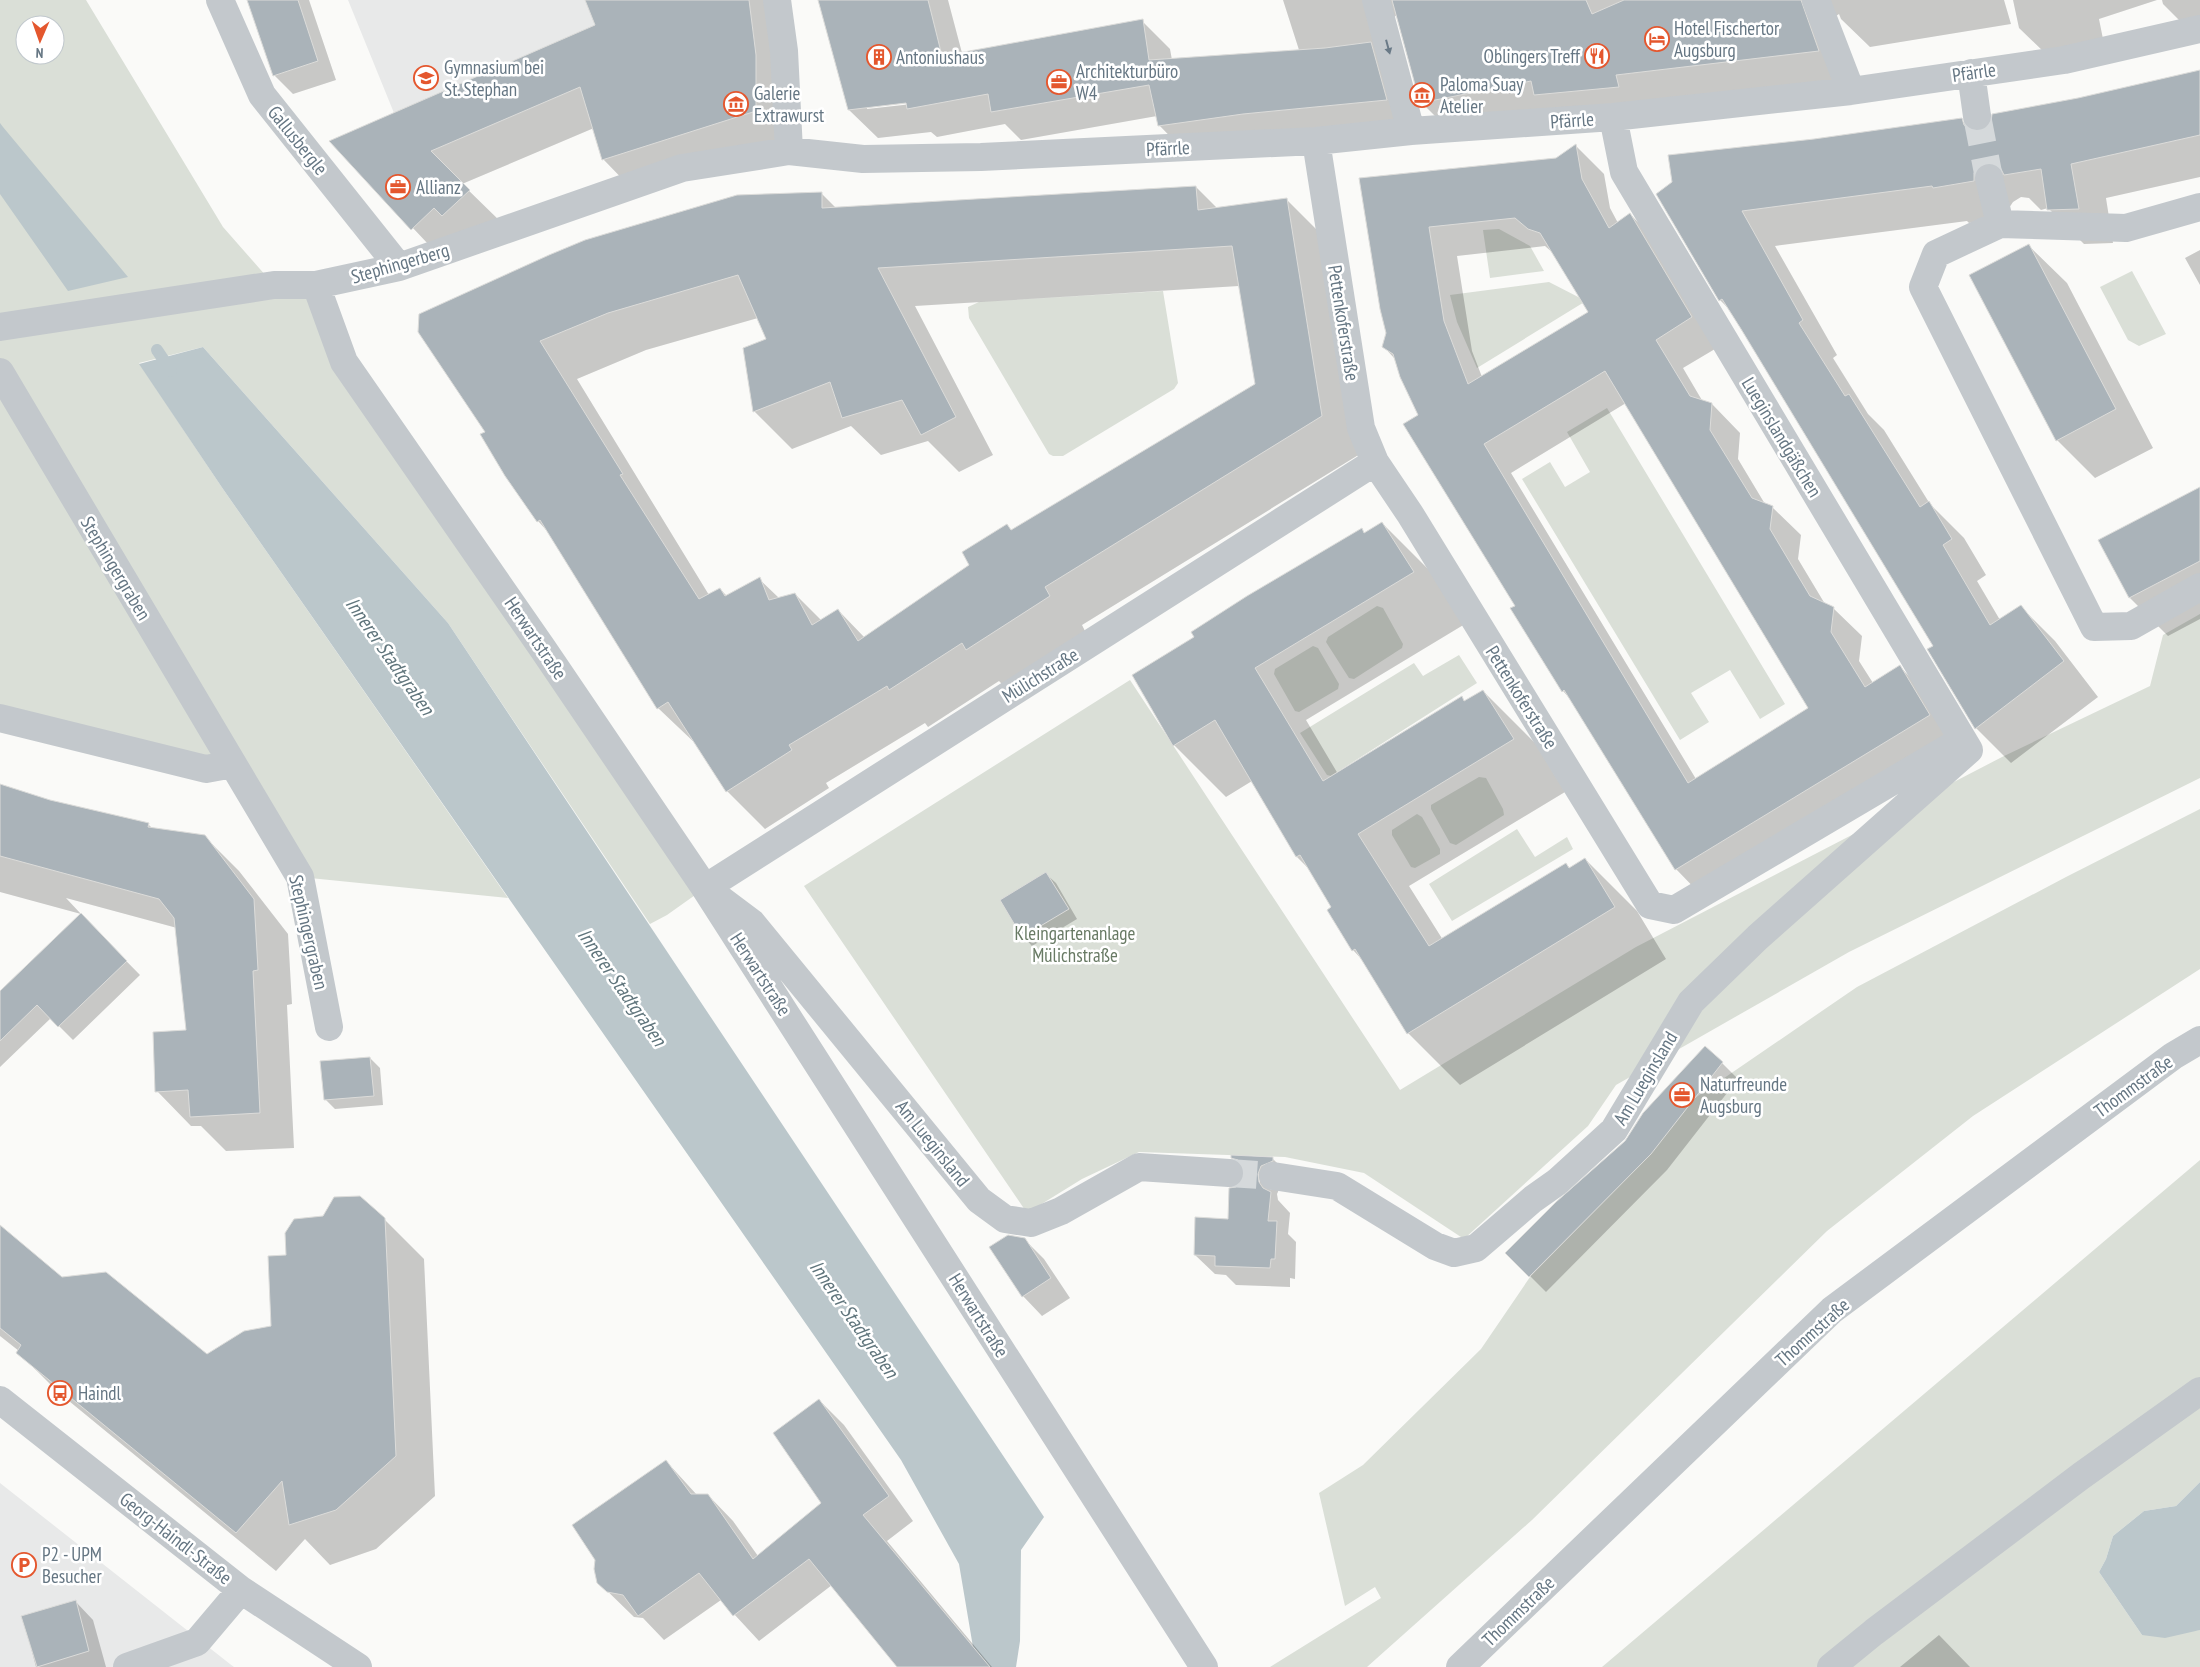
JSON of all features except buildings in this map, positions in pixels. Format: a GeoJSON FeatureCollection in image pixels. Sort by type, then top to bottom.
{"type":"FeatureCollection","features":[{"type":"Feature","properties":{"kind":"street","name":"Gallusbergle"},"geometry":{"type":"LineString","coordinates":[[220,0],[262,95],[399,267]]}},
{"type":"Feature","properties":{"kind":"street"},"geometry":{"type":"LineString","coordinates":[[777,0],[784,50],[789,151]]}},
{"type":"Feature","properties":{"kind":"street"},"geometry":{"type":"LineString","coordinates":[[1376,0],[1411,131]]}},
{"type":"Feature","properties":{"kind":"street"},"geometry":{"type":"LineString","coordinates":[[1816,0],[1851,90]]}},
{"type":"Feature","properties":{"kind":"street","name":"Pfärrle"},"geometry":{"type":"LineString","coordinates":[[789,151],[862,159],[981,157],[1316,141],[1411,131],[1613,117],[1851,90],[2064,60],[2200,29]]}},
{"type":"Feature","properties":{"kind":"street"},"geometry":{"type":"LineString","coordinates":[[1971,73],[1977,116]]}},
{"type":"Feature","properties":{"kind":"street","name":"Lueginslandgäßchen"},"geometry":{"type":"LineString","coordinates":[[1613,117],[1624,172],[1966,745]]}},
{"type":"Feature","properties":{"kind":"street","name":"Pettenkoferstraße"},"geometry":{"type":"LineString","coordinates":[[1316,141],[1361,428],[1375,462],[1410,514],[1650,905],[1674,910],[1966,745]]}},
{"type":"Feature","properties":{"kind":"street","name":"Stephingerberg"},"geometry":{"type":"LineString","coordinates":[[0,327],[274,285],[316,285],[399,267],[682,168],[789,151]]}},
{"type":"Feature","properties":{"kind":"street"},"geometry":{"type":"LineString","coordinates":[[1989,178],[2000,224]]}},
{"type":"Feature","properties":{"kind":"street"},"geometry":{"type":"LineString","coordinates":[[2200,206],[2126,228],[2000,224],[1936,254],[1923,286],[2094,627],[2132,626],[2200,588]]}},
{"type":"Feature","properties":{"kind":"street","name":"Herwartstraße"},"geometry":{"type":"LineString","coordinates":[[316,285],[344,362],[709,890],[1204,1667]]}},
{"type":"Feature","properties":{"kind":"street","name":"Stephingergraben"},"geometry":{"type":"LineString","coordinates":[[0,372],[300,877],[329,1027]]}},
{"type":"Feature","properties":{"kind":"street","name":"Mülichstraße"},"geometry":{"type":"LineString","coordinates":[[709,890],[1375,462]]}},
{"type":"Feature","properties":{"kind":"street"},"geometry":{"type":"LineString","coordinates":[[0,718],[206,769],[233,764]]}},
{"type":"Feature","properties":{"kind":"street","name":"Am Lueginsland"},"geometry":{"type":"LineString","coordinates":[[1273,1176],[1337,1186],[1435,1246],[1454,1253],[1476,1248],[1533,1199],[1557,1182],[1614,1130],[1692,1002],[1772,924],[1966,745]]}},
{"type":"Feature","properties":{"kind":"street","name":"Am Lueginsland"},"geometry":{"type":"LineString","coordinates":[[709,890],[752,924],[979,1200],[1005,1219],[1031,1223],[1061,1211],[1140,1167],[1229,1173]]}},
{"type":"Feature","properties":{"kind":"street","name":"Thommstraße"},"geometry":{"type":"LineString","coordinates":[[1460,1667],[1832,1310],[2173,1056],[2200,1040]]}},
{"type":"Feature","properties":{"kind":"street"},"geometry":{"type":"LineString","coordinates":[[1831,1667],[2074,1481],[2200,1391]]}},
{"type":"Feature","properties":{"kind":"street","name":"Georg-Haindl-Straße"},"geometry":{"type":"LineString","coordinates":[[0,1400],[241,1590],[358,1667]]}},
{"type":"Feature","properties":{"kind":"street"},"geometry":{"type":"LineString","coordinates":[[127,1667],[197,1642],[241,1590]]}},
{"type":"Feature","properties":{"kind":"shaded area","name":"Gymnasium bei St. Stephan"},"geometry":{"type":"Polygon","coordinates":[[[348,0],[666,0],[623,13],[394,113],[348,0]]]}},
{"type":"Feature","properties":{"kind":"shaded area"},"geometry":{"type":"Polygon","coordinates":[[[0,1483],[230,1664],[234,1667],[0,1667],[0,1483]]]}},
{"type":"Feature","properties":{"kind":"green space"},"geometry":{"type":"Polygon","coordinates":[[[0,0],[86,0],[223,227],[274,285],[316,285],[329,323],[705,888],[667,915],[650,924],[448,623],[203,347],[139,363],[223,489],[508,898],[300,877],[233,764],[0,718],[0,0]]]}},
{"type":"Feature","properties":{"kind":"green space"},"geometry":{"type":"Polygon","coordinates":[[[1499,229],[1530,246],[1544,271],[1490,278],[1483,230],[1499,229]]]}},
{"type":"Feature","properties":{"kind":"green space"},"geometry":{"type":"Polygon","coordinates":[[[2132,271],[2166,334],[2139,346],[2128,340],[2100,287],[2132,271]]]}},
{"type":"Feature","properties":{"kind":"green space"},"geometry":{"type":"Polygon","coordinates":[[[1549,282],[1586,301],[1477,368],[1457,322],[1450,295],[1549,282]]]}},
{"type":"Feature","properties":{"kind":"green space"},"geometry":{"type":"Polygon","coordinates":[[[1163,291],[1178,383],[1174,389],[1063,456],[1049,454],[969,318],[968,307],[979,302],[1163,291]]]}},
{"type":"Feature","properties":{"kind":"green space"},"geometry":{"type":"Polygon","coordinates":[[[1607,408],[1785,704],[1760,719],[1730,670],[1691,693],[1709,722],[1680,740],[1522,479],[1550,462],[1565,487],[1590,472],[1567,432],[1607,408]]]}},
{"type":"Feature","properties":{"kind":"green space"},"geometry":{"type":"Polygon","coordinates":[[[1377,606],[1383,608],[1403,644],[1402,648],[1354,679],[1349,678],[1326,642],[1328,637],[1377,606]]]}},
{"type":"Feature","properties":{"kind":"green space","name":"Kleingartenanlage Mülichstraße"},"geometry":{"type":"Polygon","coordinates":[[[2200,614],[2200,778],[1849,952],[1616,1085],[1588,1126],[1464,1239],[1364,1173],[1285,1157],[1139,1152],[1082,1179],[1027,1213],[804,886],[1130,680],[1400,1090],[1636,947],[2002,757],[2150,686],[2163,635],[2200,614]]]}},
{"type":"Feature","properties":{"kind":"green space"},"geometry":{"type":"Polygon","coordinates":[[[1313,646],[1318,648],[1339,684],[1338,689],[1299,712],[1295,711],[1274,674],[1275,669],[1313,646]]]}},
{"type":"Feature","properties":{"kind":"green space"},"geometry":{"type":"Polygon","coordinates":[[[1459,655],[1477,683],[1331,776],[1327,775],[1300,733],[1414,663],[1423,676],[1459,655]]]}},
{"type":"Feature","properties":{"kind":"green space"},"geometry":{"type":"Polygon","coordinates":[[[1479,777],[1486,778],[1503,809],[1504,815],[1456,845],[1450,843],[1431,809],[1431,805],[1479,777]]]}},
{"type":"Feature","properties":{"kind":"green space"},"geometry":{"type":"Polygon","coordinates":[[[2200,809],[2200,969],[1973,1116],[1827,1231],[1532,1520],[1367,1667],[1270,1667],[1381,1598],[1375,1587],[1345,1606],[1319,1493],[1363,1465],[1481,1349],[1530,1277],[1639,1166],[1695,1098],[1857,987],[2200,809]]]}},
{"type":"Feature","properties":{"kind":"green space"},"geometry":{"type":"Polygon","coordinates":[[[1417,814],[1422,817],[1440,849],[1440,854],[1415,868],[1411,867],[1392,835],[1392,830],[1417,814]]]}},
{"type":"Feature","properties":{"kind":"green space"},"geometry":{"type":"Polygon","coordinates":[[[1517,829],[1535,857],[1567,837],[1573,849],[1452,921],[1429,884],[1517,829]]]}},
{"type":"Feature","properties":{"kind":"green space"},"geometry":{"type":"Polygon","coordinates":[[[2200,1160],[2200,1482],[2176,1506],[2144,1511],[2113,1536],[2106,1559],[2099,1572],[2142,1635],[2200,1630],[2200,1667],[1602,1667],[2200,1160]]]}},
{"type":"Feature","properties":{"kind":"water"},"geometry":{"type":"Polygon","coordinates":[[[0,123],[128,277],[68,291],[0,194],[0,123]]]}},
{"type":"Feature","properties":{"kind":"water"},"geometry":{"type":"Polygon","coordinates":[[[203,347],[448,623],[1044,1517],[1021,1550],[1020,1641],[1016,1667],[988,1667],[973,1647],[959,1564],[901,1460],[223,489],[139,364],[203,347]]]}},
{"type":"Feature","properties":{"kind":"water"},"geometry":{"type":"Polygon","coordinates":[[[2200,1482],[2200,1630],[2165,1638],[2142,1635],[2099,1572],[2106,1559],[2113,1536],[2144,1511],[2176,1506],[2200,1482]]]}},
{"type":"Feature","properties":{"kind":"waterway","name":"Innerer Stadtgraben"},"geometry":{"type":"LineString","coordinates":[[157,350],[171,371]]}},
{"type":"Feature","properties":{"kind":"tunnel"},"geometry":{"type":"LineString","coordinates":[[1977,116],[1989,178]]}},
{"type":"Feature","properties":{"kind":"tunnel"},"geometry":{"type":"LineString","coordinates":[[1229,1173],[1273,1176]]}},
{"type":"Feature","properties":{"kind":"place","name":"Hotel Fischertor Augsburg"},"geometry":{"type":"Point","coordinates":[1657,39]}},
{"type":"Feature","properties":{"kind":"place","name":"Oblingers Treff"},"geometry":{"type":"Point","coordinates":[1597,56]}},
{"type":"Feature","properties":{"kind":"place","name":"Antoniushaus"},"geometry":{"type":"Point","coordinates":[879,57]}},
{"type":"Feature","properties":{"kind":"place","name":"Gymnasium bei St. Stephan"},"geometry":{"type":"Point","coordinates":[426,78]}},
{"type":"Feature","properties":{"kind":"place","name":"Architekturbüro W4"},"geometry":{"type":"Point","coordinates":[1059,82]}},
{"type":"Feature","properties":{"kind":"place","name":"Paloma Suay Atelier"},"geometry":{"type":"Point","coordinates":[1422,95]}},
{"type":"Feature","properties":{"kind":"place","name":"Galerie Extrawurst"},"geometry":{"type":"Point","coordinates":[736,104]}},
{"type":"Feature","properties":{"kind":"place","name":"Allianz"},"geometry":{"type":"Point","coordinates":[398,187]}},
{"type":"Feature","properties":{"kind":"place","name":"Naturfreunde Augsburg"},"geometry":{"type":"Point","coordinates":[1682,1095]}},
{"type":"Feature","properties":{"kind":"place","name":"Haindl"},"geometry":{"type":"Point","coordinates":[60,1393]}},
{"type":"Feature","properties":{"kind":"place","name":"P2 - UPM Besucher"},"geometry":{"type":"Point","coordinates":[24,1565]}}]}
